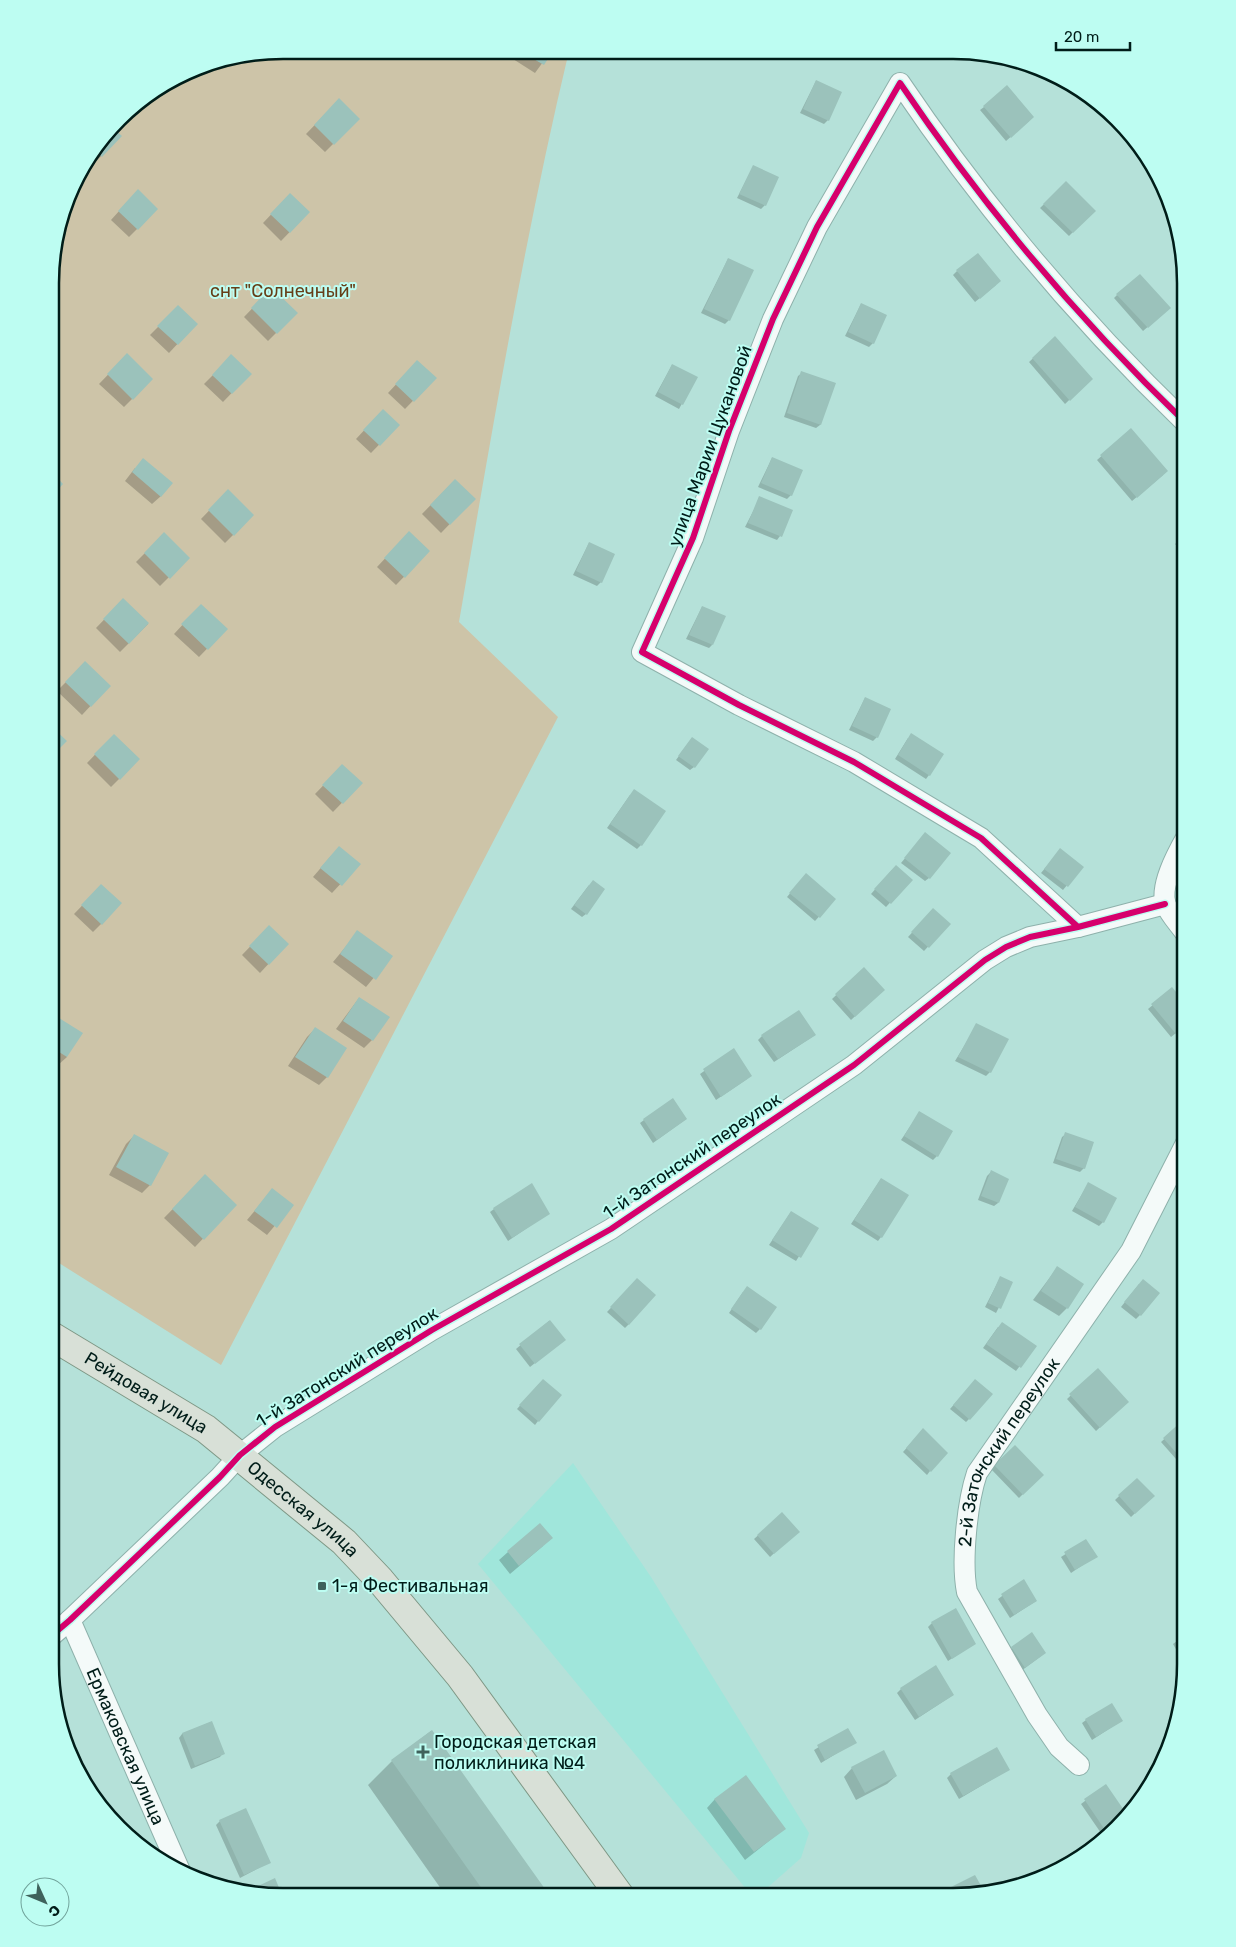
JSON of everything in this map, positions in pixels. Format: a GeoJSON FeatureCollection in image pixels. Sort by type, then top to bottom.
{"type":"FeatureCollection","features":[{"type":"Feature","properties":{"kind":"main road","name":"Рейдовая улица"},"geometry":{"type":"LineString","coordinates":[[59,1340],[206,1429],[240,1455]]}},
{"type":"Feature","properties":{"kind":"main road","name":"Одесская улица"},"geometry":{"type":"LineString","coordinates":[[240,1455],[344,1542],[380,1580],[460,1676],[614,1888]]}},
{"type":"Feature","properties":{"kind":"street","name":"улица Марии Цукановой"},"geometry":{"type":"LineString","coordinates":[[1078,927],[981,838],[854,762],[739,705],[642,652],[693,538],[729,431],[773,319],[817,226],[900,83],[935,134],[1042,272],[1141,380],[1177,414]]}},
{"type":"Feature","properties":{"kind":"street"},"geometry":{"type":"LineString","coordinates":[[1177,854],[1166,882],[1165,904],[1177,921]]}},
{"type":"Feature","properties":{"kind":"street","name":"1-й Затонский переулок"},"geometry":{"type":"LineString","coordinates":[[59,1629],[220,1477],[240,1455],[274,1427],[432,1330],[611,1229],[854,1065],[999,951],[1030,937],[1078,927],[1165,904]]}},
{"type":"Feature","properties":{"kind":"street","name":"2-й Затонский переулок"},"geometry":{"type":"LineString","coordinates":[[1079,1765],[1059,1747],[1037,1716],[968,1592],[964,1576],[971,1491],[976,1473],[1131,1251],[1177,1161]]}},
{"type":"Feature","properties":{"kind":"street","name":"Ермаковская улица"},"geometry":{"type":"LineString","coordinates":[[70,1620],[175,1860]]}},
{"type":"Feature","properties":{"kind":"shaded area"},"geometry":{"type":"Polygon","coordinates":[[[573,1463],[651,1577],[809,1833],[801,1858],[767,1888],[745,1888],[478,1564],[573,1463]]]}},
{"type":"Feature","properties":{"kind":"green space","name":"снт \"Солнечный\""},"geometry":{"type":"Polygon","coordinates":[[[268,59],[567,59],[523,264],[459,622],[558,717],[221,1365],[59,1263],[59,268],[66,225],[76,197],[96,158],[124,124],[158,96],[197,76],[225,66],[268,59]]]}},
{"type":"Feature","properties":{"kind":"building"},"geometry":{"type":"Polygon","coordinates":[[[534,59],[548,59],[544,65],[534,59]]]}},
{"type":"Feature","properties":{"kind":"building"},"geometry":{"type":"Polygon","coordinates":[[[816,80],[842,92],[829,121],[803,109],[816,80]]]}},
{"type":"Feature","properties":{"kind":"building"},"geometry":{"type":"Polygon","coordinates":[[[1007,85],[1034,117],[1011,138],[983,106],[1007,85]]]}},
{"type":"Feature","properties":{"kind":"building"},"geometry":{"type":"Polygon","coordinates":[[[339,98],[360,119],[334,145],[314,125],[339,98]]]}},
{"type":"Feature","properties":{"kind":"building"},"geometry":{"type":"Polygon","coordinates":[[[117,132],[122,136],[102,157],[99,154],[117,132]]]}},
{"type":"Feature","properties":{"kind":"building"},"geometry":{"type":"Polygon","coordinates":[[[753,165],[779,177],[766,206],[739,194],[753,165]]]}},
{"type":"Feature","properties":{"kind":"building"},"geometry":{"type":"Polygon","coordinates":[[[1066,181],[1096,211],[1073,233],[1043,204],[1066,181]]]}},
{"type":"Feature","properties":{"kind":"building"},"geometry":{"type":"Polygon","coordinates":[[[138,189],[158,209],[138,230],[118,211],[138,189]]]}},
{"type":"Feature","properties":{"kind":"building"},"geometry":{"type":"Polygon","coordinates":[[[290,193],[310,212],[290,233],[270,214],[290,193]]]}},
{"type":"Feature","properties":{"kind":"building"},"geometry":{"type":"Polygon","coordinates":[[[978,253],[1001,281],[980,299],[956,270],[978,253]]]}},
{"type":"Feature","properties":{"kind":"building"},"geometry":{"type":"Polygon","coordinates":[[[728,258],[754,270],[730,321],[704,309],[728,258]]]}},
{"type":"Feature","properties":{"kind":"building"},"geometry":{"type":"Polygon","coordinates":[[[1140,274],[1171,308],[1148,328],[1116,294],[1140,274]]]}},
{"type":"Feature","properties":{"kind":"building"},"geometry":{"type":"Polygon","coordinates":[[[271,287],[298,313],[277,334],[251,308],[271,287]]]}},
{"type":"Feature","properties":{"kind":"building"},"geometry":{"type":"Polygon","coordinates":[[[861,303],[887,315],[874,344],[848,332],[861,303]]]}},
{"type":"Feature","properties":{"kind":"building"},"geometry":{"type":"Polygon","coordinates":[[[178,305],[198,324],[178,345],[157,326],[178,305]]]}},
{"type":"Feature","properties":{"kind":"building"},"geometry":{"type":"Polygon","coordinates":[[[1055,336],[1093,379],[1070,401],[1032,358],[1055,336]]]}},
{"type":"Feature","properties":{"kind":"building"},"geometry":{"type":"Polygon","coordinates":[[[127,353],[153,379],[133,400],[107,374],[127,353]]]}},
{"type":"Feature","properties":{"kind":"building"},"geometry":{"type":"Polygon","coordinates":[[[231,354],[252,374],[232,394],[212,375],[231,354]]]}},
{"type":"Feature","properties":{"kind":"building"},"geometry":{"type":"Polygon","coordinates":[[[417,360],[437,378],[414,402],[395,384],[417,360]]]}},
{"type":"Feature","properties":{"kind":"building"},"geometry":{"type":"Polygon","coordinates":[[[672,364],[698,377],[683,405],[658,392],[672,364]]]}},
{"type":"Feature","properties":{"kind":"building"},"geometry":{"type":"Polygon","coordinates":[[[801,371],[836,383],[821,425],[787,413],[801,371]]]}},
{"type":"Feature","properties":{"kind":"building"},"geometry":{"type":"Polygon","coordinates":[[[383,409],[400,425],[380,446],[363,430],[383,409]]]}},
{"type":"Feature","properties":{"kind":"building"},"geometry":{"type":"Polygon","coordinates":[[[1131,428],[1168,471],[1137,498],[1100,455],[1131,428]]]}},
{"type":"Feature","properties":{"kind":"building"},"geometry":{"type":"Polygon","coordinates":[[[772,457],[803,470],[792,496],[761,483],[772,457]]]}},
{"type":"Feature","properties":{"kind":"building"},"geometry":{"type":"Polygon","coordinates":[[[143,458],[173,483],[161,497],[132,472],[143,458]]]}},
{"type":"Feature","properties":{"kind":"building"},"geometry":{"type":"Polygon","coordinates":[[[455,479],[476,499],[450,525],[430,505],[455,479]]]}},
{"type":"Feature","properties":{"kind":"building"},"geometry":{"type":"Polygon","coordinates":[[[59,480],[63,484],[59,488],[59,480]]]}},
{"type":"Feature","properties":{"kind":"building"},"geometry":{"type":"Polygon","coordinates":[[[228,489],[254,515],[234,536],[208,510],[228,489]]]}},
{"type":"Feature","properties":{"kind":"building"},"geometry":{"type":"Polygon","coordinates":[[[759,496],[793,510],[782,537],[748,523],[759,496]]]}},
{"type":"Feature","properties":{"kind":"building"},"geometry":{"type":"Polygon","coordinates":[[[409,531],[430,551],[405,578],[384,558],[409,531]]]}},
{"type":"Feature","properties":{"kind":"building"},"geometry":{"type":"Polygon","coordinates":[[[164,532],[190,558],[170,579],[144,553],[164,532]]]}},
{"type":"Feature","properties":{"kind":"building"},"geometry":{"type":"Polygon","coordinates":[[[589,542],[615,554],[602,583],[576,571],[589,542]]]}},
{"type":"Feature","properties":{"kind":"building"},"geometry":{"type":"Polygon","coordinates":[[[123,598],[149,623],[129,644],[103,619],[123,598]]]}},
{"type":"Feature","properties":{"kind":"building"},"geometry":{"type":"Polygon","coordinates":[[[201,604],[228,629],[208,650],[181,624],[201,604]]]}},
{"type":"Feature","properties":{"kind":"building"},"geometry":{"type":"Polygon","coordinates":[[[702,606],[726,616],[713,645],[689,635],[702,606]]]}},
{"type":"Feature","properties":{"kind":"building"},"geometry":{"type":"Polygon","coordinates":[[[85,661],[111,686],[91,707],[65,682],[85,661]]]}},
{"type":"Feature","properties":{"kind":"building"},"geometry":{"type":"Polygon","coordinates":[[[865,697],[891,709],[878,738],[852,726],[865,697]]]}},
{"type":"Feature","properties":{"kind":"building"},"geometry":{"type":"Polygon","coordinates":[[[911,733],[944,754],[930,776],[898,755],[911,733]]]}},
{"type":"Feature","properties":{"kind":"building"},"geometry":{"type":"Polygon","coordinates":[[[59,734],[67,741],[59,749],[59,734]]]}},
{"type":"Feature","properties":{"kind":"building"},"geometry":{"type":"Polygon","coordinates":[[[114,734],[140,759],[120,780],[94,754],[114,734]]]}},
{"type":"Feature","properties":{"kind":"building"},"geometry":{"type":"Polygon","coordinates":[[[692,737],[709,749],[695,768],[678,756],[692,737]]]}},
{"type":"Feature","properties":{"kind":"building"},"geometry":{"type":"Polygon","coordinates":[[[342,764],[363,783],[343,804],[322,785],[342,764]]]}},
{"type":"Feature","properties":{"kind":"building"},"geometry":{"type":"Polygon","coordinates":[[[634,789],[666,811],[642,846],[610,824],[634,789]]]}},
{"type":"Feature","properties":{"kind":"building"},"geometry":{"type":"Polygon","coordinates":[[[925,832],[951,853],[930,879],[904,858],[925,832]]]}},
{"type":"Feature","properties":{"kind":"building"},"geometry":{"type":"Polygon","coordinates":[[[339,846],[361,864],[342,886],[320,868],[339,846]]]}},
{"type":"Feature","properties":{"kind":"building"},"geometry":{"type":"Polygon","coordinates":[[[1060,848],[1084,867],[1068,887],[1044,869],[1060,848]]]}},
{"type":"Feature","properties":{"kind":"building"},"geometry":{"type":"Polygon","coordinates":[[[896,865],[913,880],[891,904],[874,889],[896,865]]]}},
{"type":"Feature","properties":{"kind":"building"},"geometry":{"type":"Polygon","coordinates":[[[806,873],[836,899],[820,918],[789,893],[806,873]]]}},
{"type":"Feature","properties":{"kind":"building"},"geometry":{"type":"Polygon","coordinates":[[[593,880],[605,889],[587,915],[574,905],[593,880]]]}},
{"type":"Feature","properties":{"kind":"building"},"geometry":{"type":"Polygon","coordinates":[[[101,884],[122,903],[102,925],[81,905],[101,884]]]}},
{"type":"Feature","properties":{"kind":"building"},"geometry":{"type":"Polygon","coordinates":[[[933,908],[951,924],[929,948],[911,932],[933,908]]]}},
{"type":"Feature","properties":{"kind":"building"},"geometry":{"type":"Polygon","coordinates":[[[269,925],[289,944],[269,965],[249,946],[269,925]]]}},
{"type":"Feature","properties":{"kind":"building"},"geometry":{"type":"Polygon","coordinates":[[[357,930],[393,956],[376,980],[340,954],[357,930]]]}},
{"type":"Feature","properties":{"kind":"building"},"geometry":{"type":"Polygon","coordinates":[[[864,967],[885,990],[855,1017],[835,994],[864,967]]]}},
{"type":"Feature","properties":{"kind":"building"},"geometry":{"type":"Polygon","coordinates":[[[1172,987],[1177,993],[1176,1034],[1151,1004],[1172,987]]]}},
{"type":"Feature","properties":{"kind":"building"},"geometry":{"type":"Polygon","coordinates":[[[359,997],[390,1017],[373,1041],[343,1021],[359,997]]]}},
{"type":"Feature","properties":{"kind":"building"},"geometry":{"type":"Polygon","coordinates":[[[799,1010],[816,1035],[778,1059],[761,1035],[799,1010]]]}},
{"type":"Feature","properties":{"kind":"building"},"geometry":{"type":"Polygon","coordinates":[[[59,1018],[83,1033],[67,1057],[59,1052],[59,1018]]]}},
{"type":"Feature","properties":{"kind":"building"},"geometry":{"type":"Polygon","coordinates":[[[976,1023],[1009,1039],[991,1073],[958,1057],[976,1023]]]}},
{"type":"Feature","properties":{"kind":"building"},"geometry":{"type":"Polygon","coordinates":[[[315,1027],[347,1048],[328,1078],[295,1057],[315,1027]]]}},
{"type":"Feature","properties":{"kind":"building"},"geometry":{"type":"Polygon","coordinates":[[[734,1048],[752,1076],[721,1097],[703,1069],[734,1048]]]}},
{"type":"Feature","properties":{"kind":"building"},"geometry":{"type":"Polygon","coordinates":[[[673,1098],[687,1119],[657,1140],[643,1119],[673,1098]]]}},
{"type":"Feature","properties":{"kind":"building"},"geometry":{"type":"Polygon","coordinates":[[[919,1111],[953,1131],[938,1157],[904,1136],[919,1111]]]}},
{"type":"Feature","properties":{"kind":"building"},"geometry":{"type":"Polygon","coordinates":[[[1065,1132],[1094,1142],[1085,1169],[1056,1159],[1065,1132]]]}},
{"type":"Feature","properties":{"kind":"building"},"geometry":{"type":"Polygon","coordinates":[[[134,1134],[169,1153],[151,1186],[116,1167],[134,1134]]]}},
{"type":"Feature","properties":{"kind":"building"},"geometry":{"type":"Polygon","coordinates":[[[991,1170],[1009,1179],[999,1203],[981,1196],[991,1170]]]}},
{"type":"Feature","properties":{"kind":"building"},"geometry":{"type":"Polygon","coordinates":[[[205,1174],[237,1205],[204,1240],[172,1209],[205,1174]]]}},
{"type":"Feature","properties":{"kind":"building"},"geometry":{"type":"Polygon","coordinates":[[[881,1178],[909,1195],[882,1238],[854,1220],[881,1178]]]}},
{"type":"Feature","properties":{"kind":"building"},"geometry":{"type":"Polygon","coordinates":[[[1088,1182],[1117,1198],[1104,1223],[1075,1207],[1088,1182]]]}},
{"type":"Feature","properties":{"kind":"building"},"geometry":{"type":"Polygon","coordinates":[[[532,1183],[550,1214],[512,1238],[493,1208],[532,1183]]]}},
{"type":"Feature","properties":{"kind":"building"},"geometry":{"type":"Polygon","coordinates":[[[272,1188],[294,1205],[277,1228],[254,1211],[272,1188]]]}},
{"type":"Feature","properties":{"kind":"building"},"geometry":{"type":"Polygon","coordinates":[[[791,1211],[819,1228],[801,1258],[772,1240],[791,1211]]]}},
{"type":"Feature","properties":{"kind":"building"},"geometry":{"type":"Polygon","coordinates":[[[1057,1266],[1084,1284],[1068,1309],[1041,1291],[1057,1266]]]}},
{"type":"Feature","properties":{"kind":"building"},"geometry":{"type":"Polygon","coordinates":[[[1000,1276],[1013,1282],[1001,1309],[988,1303],[1000,1276]]]}},
{"type":"Feature","properties":{"kind":"building"},"geometry":{"type":"Polygon","coordinates":[[[637,1278],[656,1295],[629,1325],[610,1307],[637,1278]]]}},
{"type":"Feature","properties":{"kind":"building"},"geometry":{"type":"Polygon","coordinates":[[[1143,1279],[1160,1293],[1141,1316],[1124,1302],[1143,1279]]]}},
{"type":"Feature","properties":{"kind":"building"},"geometry":{"type":"Polygon","coordinates":[[[747,1286],[777,1307],[761,1330],[731,1309],[747,1286]]]}},
{"type":"Feature","properties":{"kind":"building"},"geometry":{"type":"Polygon","coordinates":[[[550,1320],[566,1340],[535,1364],[519,1344],[550,1320]]]}},
{"type":"Feature","properties":{"kind":"building"},"geometry":{"type":"Polygon","coordinates":[[[1002,1322],[1037,1346],[1021,1368],[986,1344],[1002,1322]]]}},
{"type":"Feature","properties":{"kind":"building"},"geometry":{"type":"Polygon","coordinates":[[[1098,1368],[1129,1402],[1100,1428],[1069,1394],[1098,1368]]]}},
{"type":"Feature","properties":{"kind":"building"},"geometry":{"type":"Polygon","coordinates":[[[543,1379],[562,1395],[539,1422],[519,1405],[543,1379]]]}},
{"type":"Feature","properties":{"kind":"building"},"geometry":{"type":"Polygon","coordinates":[[[975,1379],[993,1394],[970,1420],[953,1405],[975,1379]]]}},
{"type":"Feature","properties":{"kind":"building"},"geometry":{"type":"Polygon","coordinates":[[[1177,1425],[1177,1454],[1163,1438],[1177,1425]]]}},
{"type":"Feature","properties":{"kind":"building"},"geometry":{"type":"Polygon","coordinates":[[[923,1428],[948,1453],[931,1472],[906,1448],[923,1428]]]}},
{"type":"Feature","properties":{"kind":"building"},"geometry":{"type":"Polygon","coordinates":[[[1015,1445],[1044,1475],[1023,1495],[994,1465],[1015,1445]]]}},
{"type":"Feature","properties":{"kind":"building"},"geometry":{"type":"Polygon","coordinates":[[[1137,1478],[1155,1496],[1135,1514],[1118,1495],[1137,1478]]]}},
{"type":"Feature","properties":{"kind":"building"},"geometry":{"type":"Polygon","coordinates":[[[782,1512],[800,1532],[774,1554],[757,1535],[782,1512]]]}},
{"type":"Feature","properties":{"kind":"building"},"geometry":{"type":"Polygon","coordinates":[[[540,1523],[553,1538],[519,1566],[507,1551],[540,1523]]]}},
{"type":"Feature","properties":{"kind":"building"},"geometry":{"type":"Polygon","coordinates":[[[1086,1539],[1098,1557],[1075,1570],[1064,1552],[1086,1539]]]}},
{"type":"Feature","properties":{"kind":"building"},"geometry":{"type":"Polygon","coordinates":[[[1024,1579],[1037,1601],[1014,1615],[1001,1594],[1024,1579]]]}},
{"type":"Feature","properties":{"kind":"building"},"geometry":{"type":"Polygon","coordinates":[[[956,1608],[976,1644],[952,1659],[931,1622],[956,1608]]]}},
{"type":"Feature","properties":{"kind":"building"},"geometry":{"type":"Polygon","coordinates":[[[1032,1632],[1046,1653],[1025,1668],[1011,1647],[1032,1632]]]}},
{"type":"Feature","properties":{"kind":"building"},"geometry":{"type":"Polygon","coordinates":[[[936,1665],[954,1695],[919,1717],[900,1688],[936,1665]]]}},
{"type":"Feature","properties":{"kind":"building"},"geometry":{"type":"Polygon","coordinates":[[[1112,1703],[1123,1721],[1096,1737],[1085,1719],[1112,1703]]]}},
{"type":"Feature","properties":{"kind":"building"},"geometry":{"type":"Polygon","coordinates":[[[212,1721],[225,1754],[195,1766],[182,1733],[212,1721]]]}},
{"type":"Feature","properties":{"kind":"building"},"geometry":{"type":"Polygon","coordinates":[[[848,1728],[857,1743],[825,1760],[817,1745],[848,1728]]]}},
{"type":"Feature","properties":{"kind":"building"},"geometry":{"type":"Polygon","coordinates":[[[432,1730],[544,1888],[481,1888],[391,1760],[432,1730]]]}},
{"type":"Feature","properties":{"kind":"building"},"geometry":{"type":"Polygon","coordinates":[[[997,1747],[1010,1770],[963,1796],[950,1773],[997,1747]]]}},
{"type":"Feature","properties":{"kind":"building"},"geometry":{"type":"Polygon","coordinates":[[[884,1750],[897,1776],[865,1793],[851,1767],[884,1750]]]}},
{"type":"Feature","properties":{"kind":"building"},"geometry":{"type":"Polygon","coordinates":[[[746,1775],[786,1829],[754,1852],[714,1799],[746,1775]]]}},
{"type":"Feature","properties":{"kind":"building"},"geometry":{"type":"Polygon","coordinates":[[[1106,1784],[1124,1810],[1105,1830],[1084,1799],[1106,1784]]]}},
{"type":"Feature","properties":{"kind":"building"},"geometry":{"type":"Polygon","coordinates":[[[246,1808],[271,1863],[244,1875],[219,1820],[246,1808]]]}},
{"type":"Feature","properties":{"kind":"building"},"geometry":{"type":"Polygon","coordinates":[[[975,1875],[981,1886],[968,1888],[949,1888],[975,1875]]]}},
{"type":"Feature","properties":{"kind":"building"},"geometry":{"type":"Polygon","coordinates":[[[275,1878],[279,1888],[268,1888],[257,1887],[275,1878]]]}},
{"type":"Feature","properties":{"kind":"cycle path"},"geometry":{"type":"LineString","coordinates":[[1078,927],[981,838],[854,762],[739,705],[642,652],[693,538],[729,431],[773,319],[817,227],[900,83],[965,174],[1034,261],[1108,344],[1177,414]]}},
{"type":"Feature","properties":{"kind":"cycle path"},"geometry":{"type":"LineString","coordinates":[[59,1629],[220,1477],[240,1455],[275,1427],[432,1330],[611,1229],[854,1065],[985,960],[1006,947],[1030,937],[1078,927],[1165,904]]}},
{"type":"Feature","properties":{"kind":"place","name":"1-я Фестивальная"},"geometry":{"type":"Point","coordinates":[322,1586]}},
{"type":"Feature","properties":{"kind":"place","name":"Городская детская поликлиника №4"},"geometry":{"type":"Point","coordinates":[423,1752]}}]}
